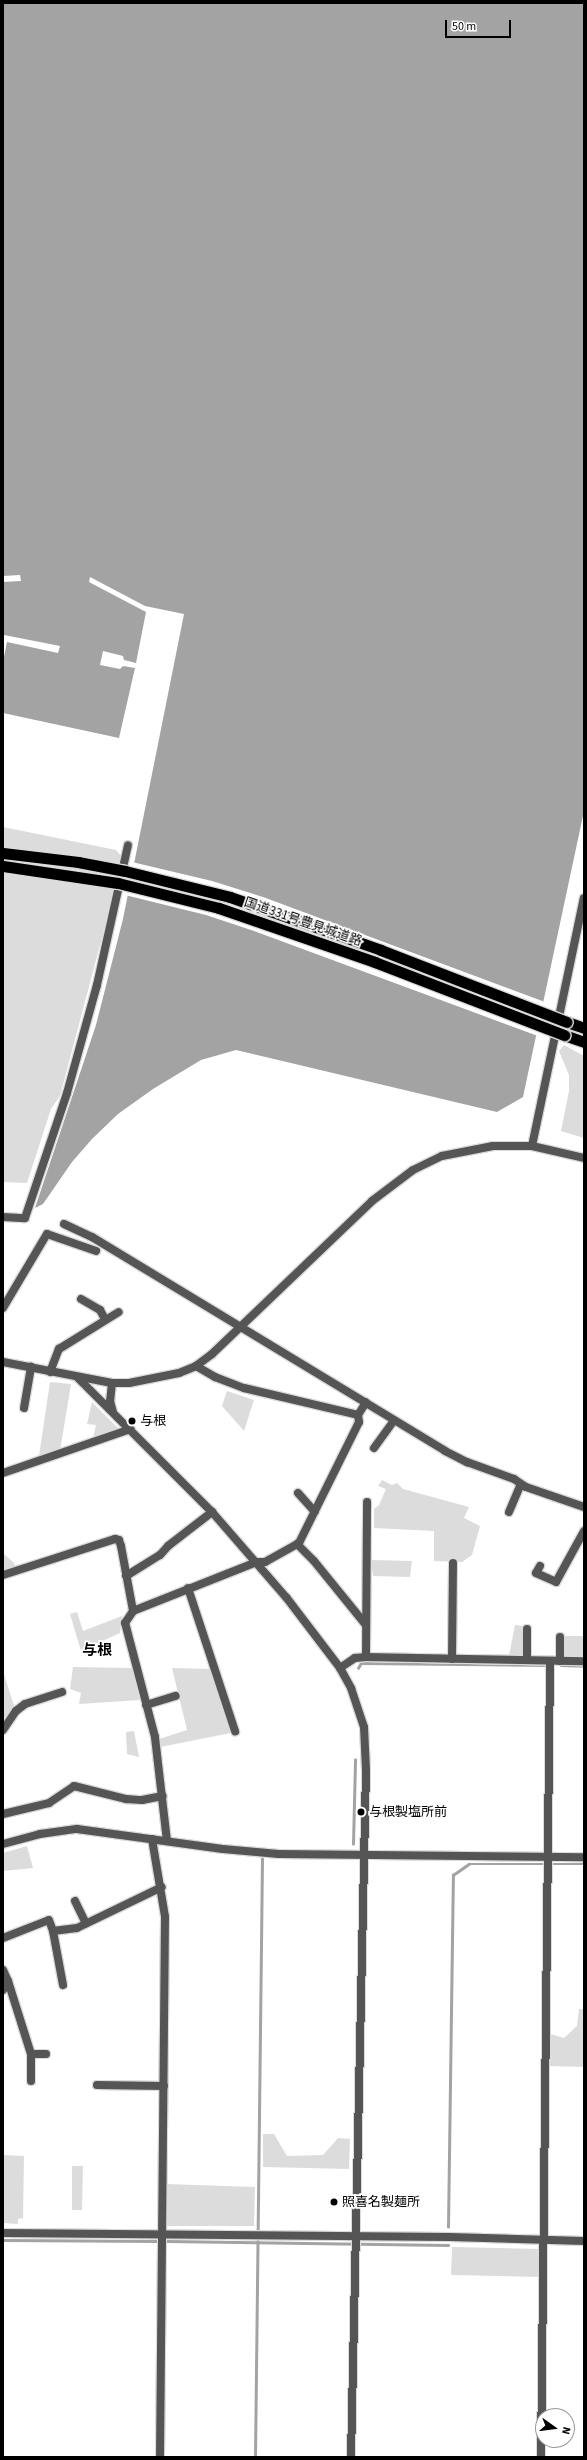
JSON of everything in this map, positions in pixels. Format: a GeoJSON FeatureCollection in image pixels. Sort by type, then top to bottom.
{"type":"FeatureCollection","features":[{"type":"Feature","properties":{"kind":"highway","name":"国道331号豊見城道路"},"geometry":{"type":"LineString","coordinates":[[3,853],[72,861],[125,871],[230,897],[381,950],[584,1028]]}},
{"type":"Feature","properties":{"kind":"highway","name":"国道331号豊見城道路"},"geometry":{"type":"LineString","coordinates":[[3,866],[47,871],[118,883],[219,908],[368,959],[584,1042]]}},
{"type":"Feature","properties":{"kind":"street"},"geometry":{"type":"LineString","coordinates":[[3,1217],[25,1218],[66,1093],[97,985],[128,845]]}},
{"type":"Feature","properties":{"kind":"street"},"geometry":{"type":"LineString","coordinates":[[532,1146],[584,898]]}},
{"type":"Feature","properties":{"kind":"street"},"geometry":{"type":"LineString","coordinates":[[3,1362],[78,1378],[112,1383],[149,1380],[196,1366],[240,1328],[372,1200],[399,1178],[427,1162],[457,1151],[493,1146],[532,1146],[584,1158]]}},
{"type":"Feature","properties":{"kind":"street"},"geometry":{"type":"LineString","coordinates":[[64,1224],[92,1238],[394,1420],[467,1462],[584,1507]]}},
{"type":"Feature","properties":{"kind":"street"},"geometry":{"type":"LineString","coordinates":[[3,1308],[47,1234],[96,1251]]}},
{"type":"Feature","properties":{"kind":"street"},"geometry":{"type":"LineString","coordinates":[[81,1299],[100,1310],[105,1319]]}},
{"type":"Feature","properties":{"kind":"street"},"geometry":{"type":"LineString","coordinates":[[50,1372],[59,1349],[105,1319],[110,1319],[118,1312]]}},
{"type":"Feature","properties":{"kind":"street"},"geometry":{"type":"LineString","coordinates":[[196,1366],[215,1377],[244,1388],[358,1415]]}},
{"type":"Feature","properties":{"kind":"street"},"geometry":{"type":"LineString","coordinates":[[24,1408],[31,1368]]}},
{"type":"Feature","properties":{"kind":"street"},"geometry":{"type":"LineString","coordinates":[[78,1378],[114,1412],[212,1512],[257,1562],[322,1641],[351,1688],[364,1727],[366,1770],[363,1855],[352,2457]]}},
{"type":"Feature","properties":{"kind":"street"},"geometry":{"type":"LineString","coordinates":[[112,1383],[110,1401],[114,1412]]}},
{"type":"Feature","properties":{"kind":"street"},"geometry":{"type":"LineString","coordinates":[[167,1841],[155,1737],[125,1623],[133,1611],[257,1562],[265,1562],[297,1544],[315,1512],[359,1422],[358,1415],[366,1402]]}},
{"type":"Feature","properties":{"kind":"street"},"geometry":{"type":"LineString","coordinates":[[374,1448],[394,1420]]}},
{"type":"Feature","properties":{"kind":"street"},"geometry":{"type":"LineString","coordinates":[[3,1473],[131,1429]]}},
{"type":"Feature","properties":{"kind":"street"},"geometry":{"type":"LineString","coordinates":[[509,1512],[521,1484]]}},
{"type":"Feature","properties":{"kind":"street"},"geometry":{"type":"LineString","coordinates":[[298,1493],[315,1512]]}},
{"type":"Feature","properties":{"kind":"street"},"geometry":{"type":"LineString","coordinates":[[366,1657],[367,1502]]}},
{"type":"Feature","properties":{"kind":"street"},"geometry":{"type":"LineString","coordinates":[[126,1576],[160,1555],[168,1546],[212,1512]]}},
{"type":"Feature","properties":{"kind":"street"},"geometry":{"type":"LineString","coordinates":[[540,1566],[536,1573],[556,1582],[584,1531]]}},
{"type":"Feature","properties":{"kind":"street"},"geometry":{"type":"LineString","coordinates":[[3,1575],[115,1539],[119,1540],[133,1611]]}},
{"type":"Feature","properties":{"kind":"street"},"geometry":{"type":"LineString","coordinates":[[297,1544],[314,1561],[366,1625]]}},
{"type":"Feature","properties":{"kind":"street"},"geometry":{"type":"LineString","coordinates":[[452,1659],[453,1563]]}},
{"type":"Feature","properties":{"kind":"street"},"geometry":{"type":"LineString","coordinates":[[188,1588],[235,1731]]}},
{"type":"Feature","properties":{"kind":"street"},"geometry":{"type":"LineString","coordinates":[[527,1629],[527,1660]]}},
{"type":"Feature","properties":{"kind":"street"},"geometry":{"type":"LineString","coordinates":[[560,1637],[560,1661]]}},
{"type":"Feature","properties":{"kind":"street"},"geometry":{"type":"LineString","coordinates":[[340,1668],[355,1658],[366,1657],[584,1661]]}},
{"type":"Feature","properties":{"kind":"street"},"geometry":{"type":"LineString","coordinates":[[541,2457],[550,1661]]}},
{"type":"Feature","properties":{"kind":"street"},"geometry":{"type":"LineString","coordinates":[[3,1730],[16,1711],[26,1704],[62,1692]]}},
{"type":"Feature","properties":{"kind":"street"},"geometry":{"type":"LineString","coordinates":[[146,1704],[176,1696]]}},
{"type":"Feature","properties":{"kind":"street"},"geometry":{"type":"LineString","coordinates":[[3,1814],[49,1803],[74,1786],[126,1799],[142,1800],[163,1796]]}},
{"type":"Feature","properties":{"kind":"street"},"geometry":{"type":"LineString","coordinates":[[3,1844],[40,1834],[77,1829],[280,1854],[584,1856]]}},
{"type":"Feature","properties":{"kind":"street"},"geometry":{"type":"LineString","coordinates":[[152,1839],[162,1887],[165,1917],[160,2457]]}},
{"type":"Feature","properties":{"kind":"street"},"geometry":{"type":"LineString","coordinates":[[54,1931],[66,1930],[86,1924],[162,1887]]}},
{"type":"Feature","properties":{"kind":"street"},"geometry":{"type":"LineString","coordinates":[[75,1901],[86,1924]]}},
{"type":"Feature","properties":{"kind":"street"},"geometry":{"type":"LineString","coordinates":[[3,1938],[49,1920],[54,1931],[63,1985]]}},
{"type":"Feature","properties":{"kind":"street"},"geometry":{"type":"LineString","coordinates":[[3,1970],[32,2054],[31,2081]]}},
{"type":"Feature","properties":{"kind":"street"},"geometry":{"type":"LineString","coordinates":[[3,1990],[8,1981]]}},
{"type":"Feature","properties":{"kind":"street"},"geometry":{"type":"LineString","coordinates":[[32,2054],[46,2054]]}},
{"type":"Feature","properties":{"kind":"street"},"geometry":{"type":"LineString","coordinates":[[97,2085],[164,2086]]}},
{"type":"Feature","properties":{"kind":"street"},"geometry":{"type":"LineString","coordinates":[[3,2233],[356,2236],[584,2241]]}},
{"type":"Feature","properties":{"kind":"shaded area"},"geometry":{"type":"Polygon","coordinates":[[[3,3],[584,3],[584,811],[523,1097],[497,1112],[236,1050],[201,1060],[153,1089],[118,1114],[92,1139],[72,1162],[43,1204],[35,1208],[96,1025],[123,919],[184,614],[145,606],[90,577],[89,582],[146,612],[136,663],[124,660],[123,656],[103,651],[100,665],[120,669],[123,666],[135,668],[119,738],[3,713],[3,662],[7,642],[58,653],[60,646],[4,635],[3,638],[3,582],[21,581],[20,575],[3,576],[3,3]]]}},
{"type":"Feature","properties":{"kind":"shaded area"},"geometry":{"type":"Polygon","coordinates":[[[3,827],[116,850],[121,856],[104,930],[60,1096],[51,1109],[27,1183],[3,1182],[3,827]]]}},
{"type":"Feature","properties":{"kind":"shaded area"},"geometry":{"type":"Polygon","coordinates":[[[564,1045],[584,1056],[584,1138],[561,1131],[569,1091],[569,1075],[559,1051],[564,1045]]]}},
{"type":"Feature","properties":{"kind":"shaded area"},"geometry":{"type":"Polygon","coordinates":[[[50,1382],[71,1384],[60,1451],[39,1456],[50,1382]]]}},
{"type":"Feature","properties":{"kind":"shaded area"},"geometry":{"type":"Polygon","coordinates":[[[227,1391],[254,1400],[244,1431],[222,1406],[227,1391]]]}},
{"type":"Feature","properties":{"kind":"shaded area"},"geometry":{"type":"Polygon","coordinates":[[[92,1402],[118,1428],[93,1438],[96,1425],[87,1424],[92,1402]]]}},
{"type":"Feature","properties":{"kind":"shaded area"},"geometry":{"type":"Polygon","coordinates":[[[382,1480],[392,1485],[397,1483],[403,1489],[469,1507],[464,1518],[480,1526],[472,1555],[462,1562],[434,1561],[434,1531],[374,1528],[374,1509],[379,1505],[386,1489],[378,1486],[382,1480]]]}},
{"type":"Feature","properties":{"kind":"shaded area"},"geometry":{"type":"Polygon","coordinates":[[[3,1553],[14,1563],[16,1568],[3,1572],[3,1553]]]}},
{"type":"Feature","properties":{"kind":"shaded area"},"geometry":{"type":"Polygon","coordinates":[[[371,1560],[412,1561],[410,1577],[373,1576],[371,1560]]]}},
{"type":"Feature","properties":{"kind":"shaded area"},"geometry":{"type":"Polygon","coordinates":[[[77,1612],[83,1631],[122,1616],[120,1633],[81,1651],[70,1614],[77,1612]]]}},
{"type":"Feature","properties":{"kind":"shaded area"},"geometry":{"type":"Polygon","coordinates":[[[515,1625],[523,1626],[522,1655],[509,1656],[515,1625]]]}},
{"type":"Feature","properties":{"kind":"shaded area"},"geometry":{"type":"Polygon","coordinates":[[[563,1636],[584,1636],[584,1656],[563,1656],[563,1636]]]}},
{"type":"Feature","properties":{"kind":"shaded area"},"geometry":{"type":"Polygon","coordinates":[[[73,1667],[132,1668],[140,1700],[79,1704],[81,1693],[70,1689],[73,1667]]]}},
{"type":"Feature","properties":{"kind":"shaded area"},"geometry":{"type":"Polygon","coordinates":[[[172,1668],[212,1669],[227,1714],[231,1733],[160,1747],[159,1739],[187,1730],[172,1668]]]}},
{"type":"Feature","properties":{"kind":"shaded area"},"geometry":{"type":"Polygon","coordinates":[[[3,1671],[15,1709],[3,1719],[3,1671]]]}},
{"type":"Feature","properties":{"kind":"shaded area"},"geometry":{"type":"Polygon","coordinates":[[[134,1731],[139,1757],[127,1754],[126,1732],[134,1731]]]}},
{"type":"Feature","properties":{"kind":"shaded area"},"geometry":{"type":"Polygon","coordinates":[[[27,1846],[33,1868],[3,1871],[3,1853],[27,1846]]]}},
{"type":"Feature","properties":{"kind":"shaded area"},"geometry":{"type":"Polygon","coordinates":[[[579,2009],[584,2009],[584,2067],[550,2066],[550,2034],[564,2038],[577,2026],[579,2009]]]}},
{"type":"Feature","properties":{"kind":"shaded area"},"geometry":{"type":"Polygon","coordinates":[[[263,2134],[274,2134],[287,2156],[323,2155],[338,2138],[350,2139],[349,2169],[263,2167],[263,2134]]]}},
{"type":"Feature","properties":{"kind":"shaded area"},"geometry":{"type":"Polygon","coordinates":[[[3,2155],[24,2156],[23,2218],[18,2219],[18,2224],[3,2223],[3,2155]]]}},
{"type":"Feature","properties":{"kind":"shaded area"},"geometry":{"type":"Polygon","coordinates":[[[72,2166],[83,2166],[82,2210],[72,2210],[72,2166]]]}},
{"type":"Feature","properties":{"kind":"shaded area"},"geometry":{"type":"Polygon","coordinates":[[[167,2184],[255,2187],[254,2226],[166,2226],[167,2184]]]}},
{"type":"Feature","properties":{"kind":"shaded area"},"geometry":{"type":"Polygon","coordinates":[[[452,2247],[539,2249],[538,2277],[451,2275],[452,2247]]]}},
{"type":"Feature","properties":{"kind":"pier"},"geometry":{"type":"Polygon","coordinates":[[[132,862],[212,881],[263,897],[545,1002],[538,1036],[254,931],[206,915],[125,895],[132,862]]]}},
{"type":"Feature","properties":{"kind":"waterway"},"geometry":{"type":"LineString","coordinates":[[358,1668],[361,1663],[545,1665]]}},
{"type":"Feature","properties":{"kind":"waterway"},"geometry":{"type":"LineString","coordinates":[[561,1665],[584,1666]]}},
{"type":"Feature","properties":{"kind":"waterway"},"geometry":{"type":"LineString","coordinates":[[353,1844],[355,1760]]}},
{"type":"Feature","properties":{"kind":"waterway"},"geometry":{"type":"LineString","coordinates":[[255,2457],[262,1859]]}},
{"type":"Feature","properties":{"kind":"waterway"},"geometry":{"type":"LineString","coordinates":[[448,2227],[453,1875],[469,1864],[584,1864]]}},
{"type":"Feature","properties":{"kind":"waterway"},"geometry":{"type":"LineString","coordinates":[[3,2240],[158,2241]]}},
{"type":"Feature","properties":{"kind":"waterway"},"geometry":{"type":"LineString","coordinates":[[167,2241],[448,2245]]}},
{"type":"Feature","properties":{"kind":"place","name":"与根"},"geometry":{"type":"Point","coordinates":[132,1421]}},
{"type":"Feature","properties":{"kind":"place","name":"与根製塩所前"},"geometry":{"type":"Point","coordinates":[361,1812]}},
{"type":"Feature","properties":{"kind":"place","name":"照喜名製麺所"},"geometry":{"type":"Point","coordinates":[334,2202]}},
{"type":"Feature","properties":{"kind":"district","name":"与根"},"geometry":{"type":"Point","coordinates":[97,1651]}}]}
